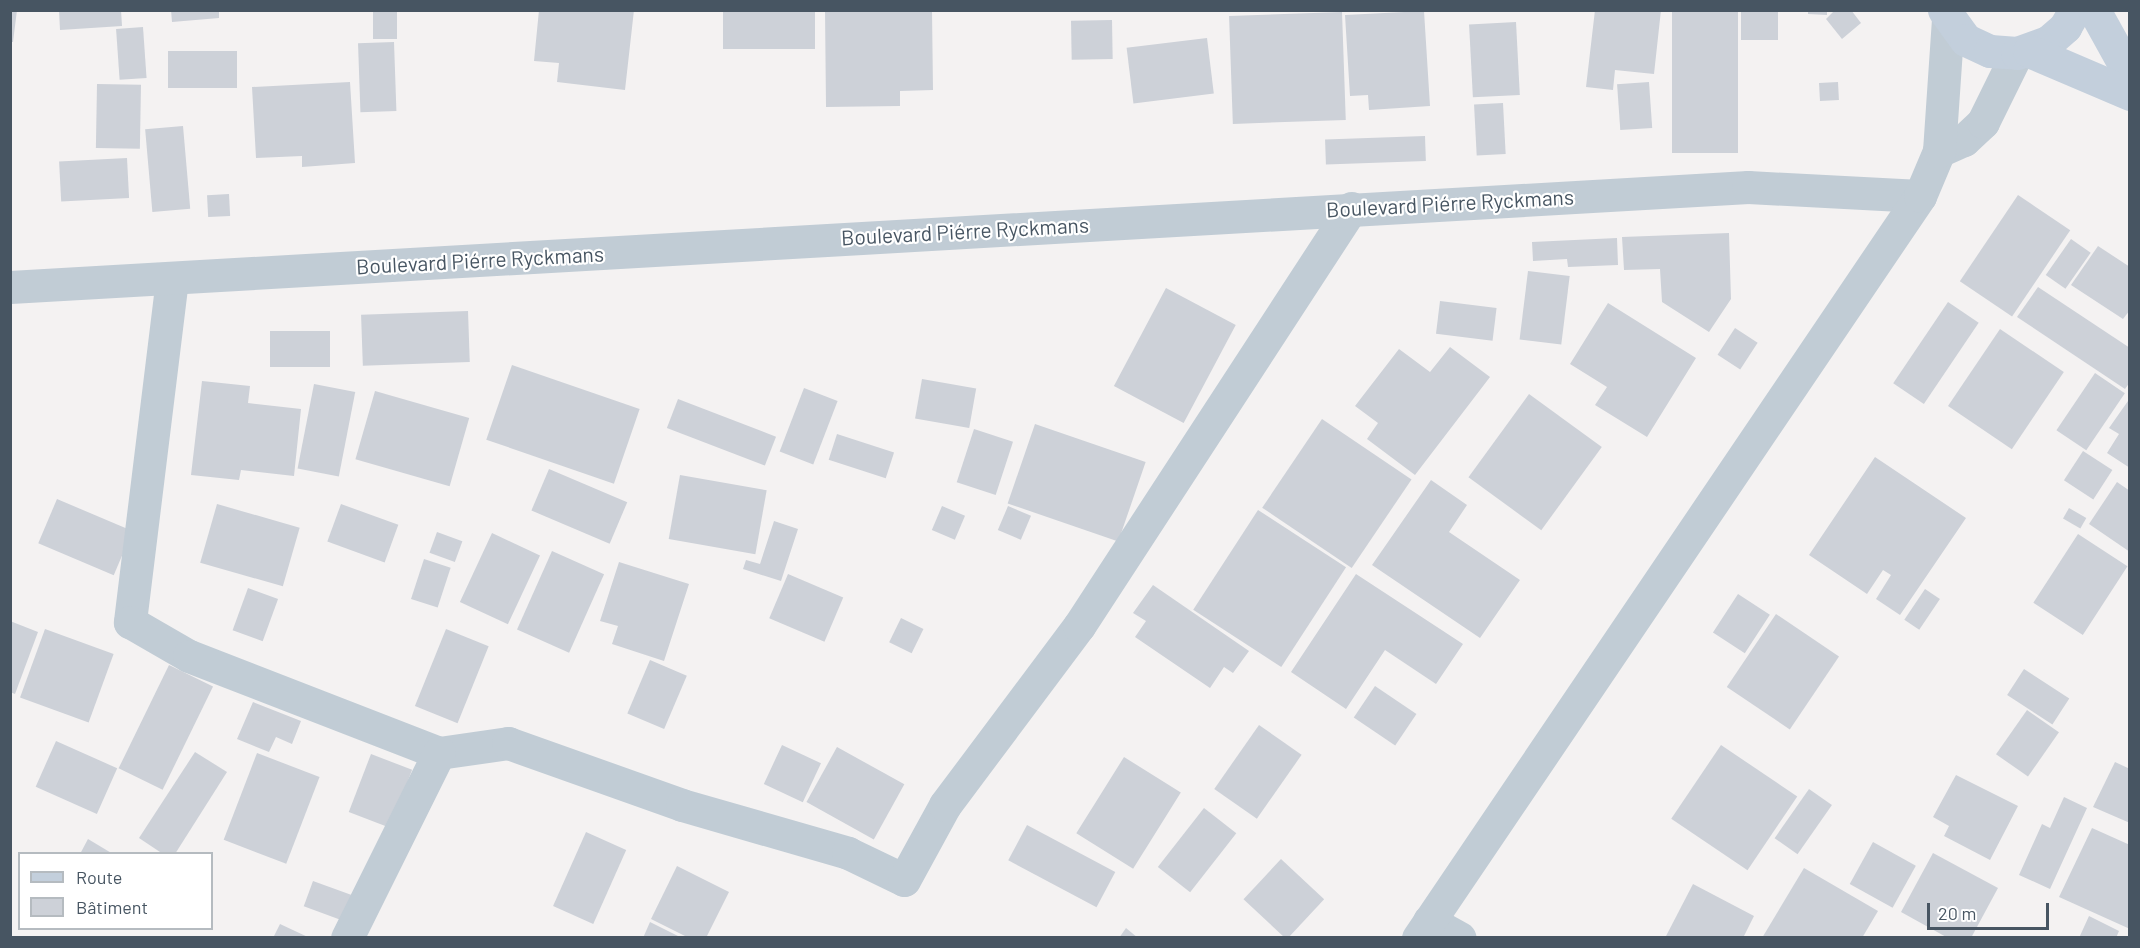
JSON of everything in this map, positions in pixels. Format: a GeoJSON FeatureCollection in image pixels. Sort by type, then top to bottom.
{"type":"FeatureCollection","features":[{"type":"Feature","properties":{"kind":"street"},"geometry":{"type":"LineString","coordinates":[[1939,151],[1964,140],[1983,122],[2023,52],[2048,42],[2065,27],[2075,10]]}},
{"type":"Feature","properties":{"kind":"street"},"geometry":{"type":"LineString","coordinates":[[2094,10],[2130,75]]}},
{"type":"Feature","properties":{"kind":"street"},"geometry":{"type":"LineString","coordinates":[[1946,15],[1966,40],[1990,51],[2023,52],[2130,94]]}},
{"type":"Feature","properties":{"kind":"street"},"geometry":{"type":"LineString","coordinates":[[1460,938],[1424,929],[1920,196],[1939,151],[1946,15]]}},
{"type":"Feature","properties":{"kind":"street","name":"Boulevard Piérre Ryckmans"},"geometry":{"type":"LineString","coordinates":[[10,287],[1748,187],[1920,196]]}},
{"type":"Feature","properties":{"kind":"street"},"geometry":{"type":"LineString","coordinates":[[172,279],[130,622],[189,656],[439,753],[508,743],[682,805],[848,853],[904,880],[945,805],[1079,626],[1352,208]]}},
{"type":"Feature","properties":{"kind":"street"},"geometry":{"type":"LineString","coordinates":[[347,938],[439,753]]}},
{"type":"Feature","properties":{"kind":"building"},"geometry":{"type":"Polygon","coordinates":[[[10,10],[17,10],[13,42],[10,42],[10,10]]]}},
{"type":"Feature","properties":{"kind":"building"},"geometry":{"type":"Polygon","coordinates":[[[59,10],[121,10],[122,26],[60,30],[59,10]]]}},
{"type":"Feature","properties":{"kind":"building"},"geometry":{"type":"Polygon","coordinates":[[[171,10],[219,10],[219,18],[172,22],[171,10]]]}},
{"type":"Feature","properties":{"kind":"building"},"geometry":{"type":"Polygon","coordinates":[[[373,10],[397,10],[397,39],[373,39],[373,10]]]}},
{"type":"Feature","properties":{"kind":"building"},"geometry":{"type":"Polygon","coordinates":[[[539,10],[634,10],[625,90],[557,82],[559,63],[534,61],[539,10]]]}},
{"type":"Feature","properties":{"kind":"building"},"geometry":{"type":"Polygon","coordinates":[[[723,10],[815,10],[815,49],[723,49],[723,10]]]}},
{"type":"Feature","properties":{"kind":"building"},"geometry":{"type":"Polygon","coordinates":[[[825,10],[932,10],[933,90],[900,91],[900,106],[826,107],[825,10]]]}},
{"type":"Feature","properties":{"kind":"building"},"geometry":{"type":"Polygon","coordinates":[[[1595,10],[1661,10],[1654,74],[1615,70],[1613,90],[1586,87],[1595,10]]]}},
{"type":"Feature","properties":{"kind":"building"},"geometry":{"type":"Polygon","coordinates":[[[1672,10],[1738,10],[1738,153],[1672,153],[1672,10]]]}},
{"type":"Feature","properties":{"kind":"building"},"geometry":{"type":"Polygon","coordinates":[[[1741,10],[1778,10],[1778,40],[1741,40],[1741,10]]]}},
{"type":"Feature","properties":{"kind":"building"},"geometry":{"type":"Polygon","coordinates":[[[1808,10],[1827,10],[1827,15],[1808,14],[1808,10]]]}},
{"type":"Feature","properties":{"kind":"building"},"geometry":{"type":"Polygon","coordinates":[[[1835,10],[1851,10],[1861,23],[1842,39],[1826,19],[1835,10]]]}},
{"type":"Feature","properties":{"kind":"building"},"geometry":{"type":"Polygon","coordinates":[[[1424,11],[1430,106],[1369,110],[1368,95],[1350,96],[1345,15],[1424,11]]]}},
{"type":"Feature","properties":{"kind":"building"},"geometry":{"type":"Polygon","coordinates":[[[1342,12],[1346,120],[1233,124],[1229,16],[1342,12]]]}},
{"type":"Feature","properties":{"kind":"building"},"geometry":{"type":"Polygon","coordinates":[[[1112,20],[1113,59],[1072,60],[1071,21],[1112,20]]]}},
{"type":"Feature","properties":{"kind":"building"},"geometry":{"type":"Polygon","coordinates":[[[1516,22],[1520,95],[1473,97],[1469,24],[1516,22]]]}},
{"type":"Feature","properties":{"kind":"building"},"geometry":{"type":"Polygon","coordinates":[[[143,27],[147,78],[120,80],[116,29],[143,27]]]}},
{"type":"Feature","properties":{"kind":"building"},"geometry":{"type":"Polygon","coordinates":[[[1207,38],[1214,94],[1133,103],[1127,48],[1207,38]]]}},
{"type":"Feature","properties":{"kind":"building"},"geometry":{"type":"Polygon","coordinates":[[[394,42],[396,111],[360,112],[358,43],[394,42]]]}},
{"type":"Feature","properties":{"kind":"building"},"geometry":{"type":"Polygon","coordinates":[[[168,51],[237,51],[237,88],[168,88],[168,51]]]}},
{"type":"Feature","properties":{"kind":"building"},"geometry":{"type":"Polygon","coordinates":[[[350,82],[355,163],[302,167],[302,156],[256,158],[252,87],[350,82]]]}},
{"type":"Feature","properties":{"kind":"building"},"geometry":{"type":"Polygon","coordinates":[[[1649,82],[1652,128],[1620,130],[1617,84],[1649,82]]]}},
{"type":"Feature","properties":{"kind":"building"},"geometry":{"type":"Polygon","coordinates":[[[1838,82],[1839,100],[1820,101],[1819,83],[1838,82]]]}},
{"type":"Feature","properties":{"kind":"building"},"geometry":{"type":"Polygon","coordinates":[[[97,84],[141,85],[140,149],[96,148],[97,84]]]}},
{"type":"Feature","properties":{"kind":"building"},"geometry":{"type":"Polygon","coordinates":[[[1503,103],[1506,154],[1477,155],[1474,105],[1503,103]]]}},
{"type":"Feature","properties":{"kind":"building"},"geometry":{"type":"Polygon","coordinates":[[[183,126],[190,209],[152,212],[145,129],[183,126]]]}},
{"type":"Feature","properties":{"kind":"building"},"geometry":{"type":"Polygon","coordinates":[[[1425,136],[1426,161],[1326,164],[1325,139],[1425,136]]]}},
{"type":"Feature","properties":{"kind":"building"},"geometry":{"type":"Polygon","coordinates":[[[127,158],[129,198],[61,202],[59,162],[127,158]]]}},
{"type":"Feature","properties":{"kind":"building"},"geometry":{"type":"Polygon","coordinates":[[[229,194],[230,216],[208,217],[207,195],[229,194]]]}},
{"type":"Feature","properties":{"kind":"building"},"geometry":{"type":"Polygon","coordinates":[[[2018,195],[2070,230],[2012,316],[1960,281],[2018,195]]]}},
{"type":"Feature","properties":{"kind":"building"},"geometry":{"type":"Polygon","coordinates":[[[1729,233],[1731,299],[1709,332],[1662,302],[1660,269],[1624,270],[1622,237],[1729,233]]]}},
{"type":"Feature","properties":{"kind":"building"},"geometry":{"type":"Polygon","coordinates":[[[1617,238],[1618,265],[1568,267],[1567,259],[1533,261],[1532,242],[1617,238]]]}},
{"type":"Feature","properties":{"kind":"building"},"geometry":{"type":"Polygon","coordinates":[[[2071,239],[2091,253],[2065,289],[2046,275],[2071,239]]]}},
{"type":"Feature","properties":{"kind":"building"},"geometry":{"type":"Polygon","coordinates":[[[2098,246],[2130,267],[2130,310],[2123,319],[2071,285],[2098,246]]]}},
{"type":"Feature","properties":{"kind":"building"},"geometry":{"type":"Polygon","coordinates":[[[1528,271],[1570,276],[1561,345],[1520,339],[1528,271]]]}},
{"type":"Feature","properties":{"kind":"building"},"geometry":{"type":"Polygon","coordinates":[[[2038,287],[2130,348],[2130,382],[2125,389],[2017,317],[2038,287]]]}},
{"type":"Feature","properties":{"kind":"building"},"geometry":{"type":"Polygon","coordinates":[[[1166,288],[1236,325],[1184,423],[1114,386],[1166,288]]]}},
{"type":"Feature","properties":{"kind":"building"},"geometry":{"type":"Polygon","coordinates":[[[1440,301],[1497,308],[1493,341],[1436,334],[1440,301]]]}},
{"type":"Feature","properties":{"kind":"building"},"geometry":{"type":"Polygon","coordinates":[[[1948,302],[1979,323],[1924,404],[1893,383],[1948,302]]]}},
{"type":"Feature","properties":{"kind":"building"},"geometry":{"type":"Polygon","coordinates":[[[1608,303],[1696,358],[1647,437],[1595,405],[1607,387],[1570,364],[1608,303]]]}},
{"type":"Feature","properties":{"kind":"building"},"geometry":{"type":"Polygon","coordinates":[[[468,311],[470,362],[363,366],[361,315],[468,311]]]}},
{"type":"Feature","properties":{"kind":"building"},"geometry":{"type":"Polygon","coordinates":[[[1735,328],[1758,343],[1740,370],[1718,355],[1735,328]]]}},
{"type":"Feature","properties":{"kind":"building"},"geometry":{"type":"Polygon","coordinates":[[[2000,329],[2064,372],[2012,449],[1948,406],[2000,329]]]}},
{"type":"Feature","properties":{"kind":"building"},"geometry":{"type":"Polygon","coordinates":[[[270,331],[330,331],[330,367],[270,367],[270,331]]]}},
{"type":"Feature","properties":{"kind":"building"},"geometry":{"type":"Polygon","coordinates":[[[1450,347],[1490,377],[1415,475],[1367,439],[1378,423],[1355,406],[1399,349],[1430,372],[1450,347]]]}},
{"type":"Feature","properties":{"kind":"building"},"geometry":{"type":"Polygon","coordinates":[[[512,365],[640,409],[614,484],[486,440],[512,365]]]}},
{"type":"Feature","properties":{"kind":"building"},"geometry":{"type":"Polygon","coordinates":[[[2095,373],[2125,393],[2086,450],[2056,430],[2095,373]]]}},
{"type":"Feature","properties":{"kind":"building"},"geometry":{"type":"Polygon","coordinates":[[[922,379],[976,389],[969,428],[915,418],[922,379]]]}},
{"type":"Feature","properties":{"kind":"building"},"geometry":{"type":"Polygon","coordinates":[[[202,381],[250,386],[248,403],[301,409],[294,476],[241,470],[239,480],[191,475],[202,381]]]}},
{"type":"Feature","properties":{"kind":"building"},"geometry":{"type":"Polygon","coordinates":[[[314,384],[355,392],[339,476],[298,468],[314,384]]]}},
{"type":"Feature","properties":{"kind":"building"},"geometry":{"type":"Polygon","coordinates":[[[804,388],[838,401],[813,464],[780,451],[804,388]]]}},
{"type":"Feature","properties":{"kind":"building"},"geometry":{"type":"Polygon","coordinates":[[[375,391],[469,418],[450,486],[355,459],[375,391]]]}},
{"type":"Feature","properties":{"kind":"building"},"geometry":{"type":"Polygon","coordinates":[[[1529,394],[1602,447],[1541,530],[1468,477],[1529,394]]]}},
{"type":"Feature","properties":{"kind":"building"},"geometry":{"type":"Polygon","coordinates":[[[678,399],[776,437],[765,466],[667,428],[678,399]]]}},
{"type":"Feature","properties":{"kind":"building"},"geometry":{"type":"Polygon","coordinates":[[[2128,401],[2130,402],[2130,468],[2107,453],[2119,434],[2109,428],[2128,401]]]}},
{"type":"Feature","properties":{"kind":"building"},"geometry":{"type":"Polygon","coordinates":[[[1322,419],[1412,479],[1352,568],[1262,508],[1322,419]]]}},
{"type":"Feature","properties":{"kind":"building"},"geometry":{"type":"Polygon","coordinates":[[[1035,424],[1146,462],[1118,542],[1008,503],[1035,424]]]}},
{"type":"Feature","properties":{"kind":"building"},"geometry":{"type":"Polygon","coordinates":[[[974,429],[1013,442],[996,495],[957,482],[974,429]]]}},
{"type":"Feature","properties":{"kind":"building"},"geometry":{"type":"Polygon","coordinates":[[[837,434],[894,453],[886,478],[829,460],[837,434]]]}},
{"type":"Feature","properties":{"kind":"building"},"geometry":{"type":"Polygon","coordinates":[[[2083,451],[2112,470],[2093,499],[2064,480],[2083,451]]]}},
{"type":"Feature","properties":{"kind":"building"},"geometry":{"type":"Polygon","coordinates":[[[1875,457],[1966,518],[1900,615],[1876,599],[1891,575],[1883,570],[1867,594],[1809,555],[1875,457]]]}},
{"type":"Feature","properties":{"kind":"building"},"geometry":{"type":"Polygon","coordinates":[[[549,469],[627,502],[610,544],[531,510],[549,469]]]}},
{"type":"Feature","properties":{"kind":"building"},"geometry":{"type":"Polygon","coordinates":[[[680,475],[767,490],[755,554],[669,539],[680,475]]]}},
{"type":"Feature","properties":{"kind":"building"},"geometry":{"type":"Polygon","coordinates":[[[1431,480],[1467,505],[1449,532],[1520,580],[1480,638],[1372,565],[1431,480]]]}},
{"type":"Feature","properties":{"kind":"building"},"geometry":{"type":"Polygon","coordinates":[[[2117,482],[2130,491],[2130,552],[2089,524],[2117,482]]]}},
{"type":"Feature","properties":{"kind":"building"},"geometry":{"type":"Polygon","coordinates":[[[57,499],[132,531],[114,575],[38,543],[57,499]]]}},
{"type":"Feature","properties":{"kind":"building"},"geometry":{"type":"Polygon","coordinates":[[[217,504],[300,528],[283,586],[200,563],[217,504]]]}},
{"type":"Feature","properties":{"kind":"building"},"geometry":{"type":"Polygon","coordinates":[[[341,504],[398,525],[385,562],[327,542],[341,504]]]}},
{"type":"Feature","properties":{"kind":"building"},"geometry":{"type":"Polygon","coordinates":[[[942,506],[965,516],[955,540],[932,530],[942,506]]]}},
{"type":"Feature","properties":{"kind":"building"},"geometry":{"type":"Polygon","coordinates":[[[1008,506],[1031,516],[1021,540],[998,530],[1008,506]]]}},
{"type":"Feature","properties":{"kind":"building"},"geometry":{"type":"Polygon","coordinates":[[[2069,508],[2086,518],[2080,528],[2063,518],[2069,508]]]}},
{"type":"Feature","properties":{"kind":"building"},"geometry":{"type":"Polygon","coordinates":[[[1258,510],[1346,567],[1281,667],[1193,610],[1258,510]]]}},
{"type":"Feature","properties":{"kind":"building"},"geometry":{"type":"Polygon","coordinates":[[[774,521],[798,529],[781,581],[743,569],[746,560],[760,564],[774,521]]]}},
{"type":"Feature","properties":{"kind":"building"},"geometry":{"type":"Polygon","coordinates":[[[437,532],[462,541],[455,562],[429,553],[437,532]]]}},
{"type":"Feature","properties":{"kind":"building"},"geometry":{"type":"Polygon","coordinates":[[[492,533],[540,555],[508,624],[460,602],[492,533]]]}},
{"type":"Feature","properties":{"kind":"building"},"geometry":{"type":"Polygon","coordinates":[[[2078,534],[2127,566],[2083,635],[2033,603],[2078,534]]]}},
{"type":"Feature","properties":{"kind":"building"},"geometry":{"type":"Polygon","coordinates":[[[552,551],[604,574],[569,653],[517,630],[552,551]]]}},
{"type":"Feature","properties":{"kind":"building"},"geometry":{"type":"Polygon","coordinates":[[[424,559],[451,568],[438,608],[411,599],[424,559]]]}},
{"type":"Feature","properties":{"kind":"building"},"geometry":{"type":"Polygon","coordinates":[[[619,562],[689,584],[664,661],[612,644],[618,626],[600,621],[619,562]]]}},
{"type":"Feature","properties":{"kind":"building"},"geometry":{"type":"Polygon","coordinates":[[[788,574],[843,597],[824,642],[769,618],[788,574]]]}},
{"type":"Feature","properties":{"kind":"building"},"geometry":{"type":"Polygon","coordinates":[[[1356,574],[1463,644],[1436,684],[1385,650],[1346,709],[1291,672],[1356,574]]]}},
{"type":"Feature","properties":{"kind":"building"},"geometry":{"type":"Polygon","coordinates":[[[1153,585],[1249,651],[1233,673],[1224,667],[1210,688],[1135,637],[1146,621],[1133,613],[1153,585]]]}},
{"type":"Feature","properties":{"kind":"building"},"geometry":{"type":"Polygon","coordinates":[[[248,588],[278,599],[263,641],[233,630],[248,588]]]}},
{"type":"Feature","properties":{"kind":"building"},"geometry":{"type":"Polygon","coordinates":[[[1925,589],[1940,599],[1919,630],[1904,620],[1925,589]]]}},
{"type":"Feature","properties":{"kind":"building"},"geometry":{"type":"Polygon","coordinates":[[[1738,594],[1770,615],[1745,653],[1713,633],[1738,594]]]}},
{"type":"Feature","properties":{"kind":"building"},"geometry":{"type":"Polygon","coordinates":[[[1776,614],[1839,656],[1790,729],[1727,687],[1776,614]]]}},
{"type":"Feature","properties":{"kind":"building"},"geometry":{"type":"Polygon","coordinates":[[[901,618],[923,629],[912,653],[889,642],[901,618]]]}},
{"type":"Feature","properties":{"kind":"building"},"geometry":{"type":"Polygon","coordinates":[[[10,621],[38,632],[15,694],[10,692],[10,621]]]}},
{"type":"Feature","properties":{"kind":"building"},"geometry":{"type":"Polygon","coordinates":[[[45,629],[114,654],[89,723],[20,698],[45,629]]]}},
{"type":"Feature","properties":{"kind":"building"},"geometry":{"type":"Polygon","coordinates":[[[446,629],[489,646],[458,723],[415,706],[446,629]]]}},
{"type":"Feature","properties":{"kind":"building"},"geometry":{"type":"Polygon","coordinates":[[[650,660],[687,676],[664,729],[627,713],[650,660]]]}},
{"type":"Feature","properties":{"kind":"building"},"geometry":{"type":"Polygon","coordinates":[[[169,665],[213,686],[163,790],[119,768],[169,665]]]}},
{"type":"Feature","properties":{"kind":"building"},"geometry":{"type":"Polygon","coordinates":[[[2024,669],[2069,698],[2052,724],[2007,695],[2024,669]]]}},
{"type":"Feature","properties":{"kind":"building"},"geometry":{"type":"Polygon","coordinates":[[[1375,686],[1416,714],[1395,745],[1354,718],[1375,686]]]}},
{"type":"Feature","properties":{"kind":"building"},"geometry":{"type":"Polygon","coordinates":[[[253,702],[301,721],[292,744],[276,737],[269,752],[237,739],[253,702]]]}},
{"type":"Feature","properties":{"kind":"building"},"geometry":{"type":"Polygon","coordinates":[[[2027,710],[2059,732],[2028,777],[1996,754],[2027,710]]]}},
{"type":"Feature","properties":{"kind":"building"},"geometry":{"type":"Polygon","coordinates":[[[1259,725],[1302,755],[1257,819],[1214,789],[1259,725]]]}},
{"type":"Feature","properties":{"kind":"building"},"geometry":{"type":"Polygon","coordinates":[[[56,741],[117,768],[97,814],[36,787],[56,741]]]}},
{"type":"Feature","properties":{"kind":"building"},"geometry":{"type":"Polygon","coordinates":[[[782,745],[821,763],[803,802],[764,784],[782,745]]]}},
{"type":"Feature","properties":{"kind":"building"},"geometry":{"type":"Polygon","coordinates":[[[1721,745],[1797,796],[1748,870],[1671,819],[1721,745]]]}},
{"type":"Feature","properties":{"kind":"building"},"geometry":{"type":"Polygon","coordinates":[[[837,747],[904,784],[874,839],[806,802],[837,747]]]}},
{"type":"Feature","properties":{"kind":"building"},"geometry":{"type":"Polygon","coordinates":[[[195,752],[227,772],[176,852],[160,852],[139,838],[195,752]]]}},
{"type":"Feature","properties":{"kind":"building"},"geometry":{"type":"Polygon","coordinates":[[[257,753],[320,777],[286,864],[224,840],[257,753]]]}},
{"type":"Feature","properties":{"kind":"building"},"geometry":{"type":"Polygon","coordinates":[[[371,754],[412,770],[390,828],[349,812],[371,754]]]}},
{"type":"Feature","properties":{"kind":"building"},"geometry":{"type":"Polygon","coordinates":[[[1124,757],[1181,793],[1133,869],[1076,833],[1124,757]]]}},
{"type":"Feature","properties":{"kind":"building"},"geometry":{"type":"Polygon","coordinates":[[[2115,762],[2130,769],[2130,823],[2093,807],[2115,762]]]}},
{"type":"Feature","properties":{"kind":"building"},"geometry":{"type":"Polygon","coordinates":[[[1956,775],[2018,806],[1990,860],[1944,836],[1949,826],[1933,817],[1956,775]]]}},
{"type":"Feature","properties":{"kind":"building"},"geometry":{"type":"Polygon","coordinates":[[[1809,789],[1832,805],[1798,854],[1775,838],[1809,789]]]}},
{"type":"Feature","properties":{"kind":"building"},"geometry":{"type":"Polygon","coordinates":[[[2064,797],[2087,808],[2050,889],[2019,875],[2042,824],[2050,828],[2064,797]]]}},
{"type":"Feature","properties":{"kind":"building"},"geometry":{"type":"Polygon","coordinates":[[[1204,808],[1236,833],[1190,892],[1158,867],[1204,808]]]}},
{"type":"Feature","properties":{"kind":"building"},"geometry":{"type":"Polygon","coordinates":[[[1027,825],[1115,872],[1097,907],[1008,860],[1027,825]]]}},
{"type":"Feature","properties":{"kind":"building"},"geometry":{"type":"Polygon","coordinates":[[[2092,828],[2130,845],[2130,929],[2059,897],[2092,828]]]}},
{"type":"Feature","properties":{"kind":"building"},"geometry":{"type":"Polygon","coordinates":[[[586,832],[626,850],[593,924],[553,906],[586,832]]]}},
{"type":"Feature","properties":{"kind":"building"},"geometry":{"type":"Polygon","coordinates":[[[88,839],[110,852],[81,852],[88,839]]]}},
{"type":"Feature","properties":{"kind":"building"},"geometry":{"type":"Polygon","coordinates":[[[1873,842],[1916,866],[1893,908],[1850,884],[1873,842]]]}},
{"type":"Feature","properties":{"kind":"building"},"geometry":{"type":"Polygon","coordinates":[[[1933,853],[1998,888],[1971,938],[1948,938],[1901,912],[1933,853]]]}},
{"type":"Feature","properties":{"kind":"building"},"geometry":{"type":"Polygon","coordinates":[[[1281,859],[1324,899],[1288,938],[1285,938],[1243,899],[1281,859]]]}},
{"type":"Feature","properties":{"kind":"building"},"geometry":{"type":"Polygon","coordinates":[[[677,866],[729,892],[706,938],[689,938],[651,919],[677,866]]]}},
{"type":"Feature","properties":{"kind":"building"},"geometry":{"type":"Polygon","coordinates":[[[1804,868],[1878,911],[1862,938],[1762,938],[1804,868]]]}},
{"type":"Feature","properties":{"kind":"building"},"geometry":{"type":"Polygon","coordinates":[[[313,881],[354,896],[345,921],[304,906],[313,881]]]}},
{"type":"Feature","properties":{"kind":"building"},"geometry":{"type":"Polygon","coordinates":[[[1693,884],[1754,916],[1743,938],[1665,938],[1693,884]]]}},
{"type":"Feature","properties":{"kind":"building"},"geometry":{"type":"Polygon","coordinates":[[[2089,916],[2119,931],[2116,938],[2079,938],[2089,916]]]}},
{"type":"Feature","properties":{"kind":"building"},"geometry":{"type":"Polygon","coordinates":[[[650,922],[682,938],[643,938],[650,922]]]}},
{"type":"Feature","properties":{"kind":"building"},"geometry":{"type":"Polygon","coordinates":[[[280,924],[310,938],[273,938],[280,924]]]}},
{"type":"Feature","properties":{"kind":"building"},"geometry":{"type":"Polygon","coordinates":[[[1126,928],[1138,938],[1119,938],[1126,928]]]}}]}
